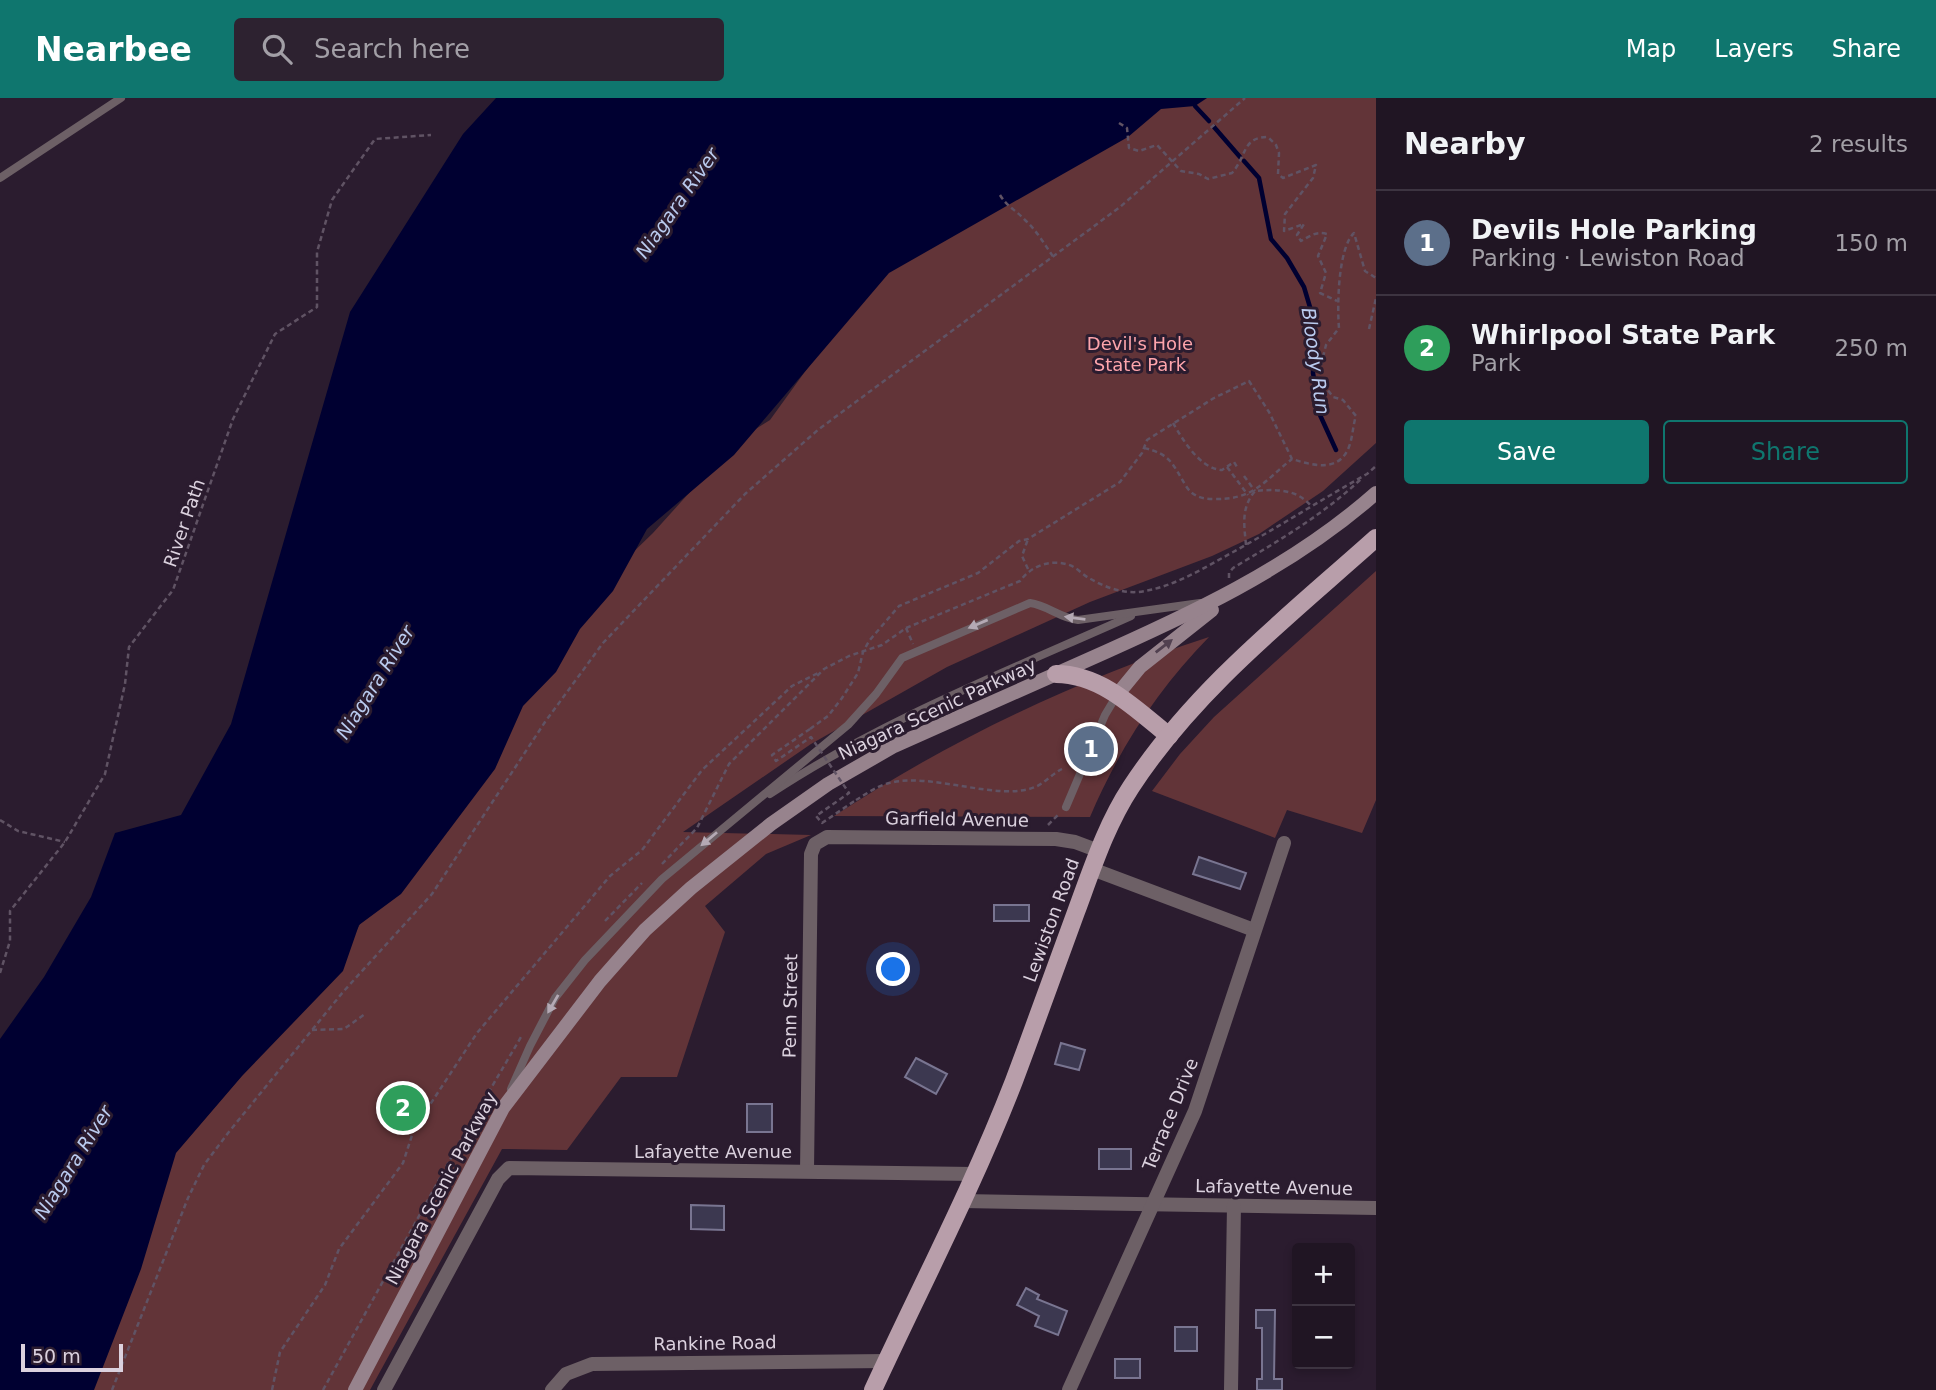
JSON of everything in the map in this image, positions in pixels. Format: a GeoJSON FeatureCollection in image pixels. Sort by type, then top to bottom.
{"type":"FeatureCollection","features":[{"type":"Feature","properties":{"kind":"main road","name":"Niagara Scenic Parkway"},"geometry":{"type":"LineString","coordinates":[[355,1390],[503,1108],[600,981],[645,930],[691,888],[771,824],[828,784],[894,746],[1237,590],[1311,543],[1376,492]]}},
{"type":"Feature","properties":{"kind":"main road","name":"Lewiston Road"},"geometry":{"type":"LineString","coordinates":[[873,1390],[1013,1084],[1092,869],[1124,798],[1169,736],[1197,705],[1247,654],[1376,538]]}},
{"type":"Feature","properties":{"kind":"main road"},"geometry":{"type":"LineString","coordinates":[[1117,695],[1148,660],[1237,590]]}},
{"type":"Feature","properties":{"kind":"main road"},"geometry":{"type":"LineString","coordinates":[[1056,674],[1079,676],[1117,695],[1169,736]]}},
{"type":"Feature","properties":{"kind":"street","name":"Garfield Avenue"},"geometry":{"type":"LineString","coordinates":[[815,844],[827,837],[1033,839],[1064,840],[1099,851]]}},
{"type":"Feature","properties":{"kind":"street","name":"Terrace Drive"},"geometry":{"type":"LineString","coordinates":[[1069,1390],[1199,1100],[1284,843]]}},
{"type":"Feature","properties":{"kind":"street","name":"Penn Street"},"geometry":{"type":"LineString","coordinates":[[807,1171],[811,854],[815,844]]}},
{"type":"Feature","properties":{"kind":"street"},"geometry":{"type":"LineString","coordinates":[[1092,869],[1254,930]]}},
{"type":"Feature","properties":{"kind":"street","name":"Lafayette Avenue"},"geometry":{"type":"LineString","coordinates":[[384,1390],[498,1179],[509,1168],[974,1174]]}},
{"type":"Feature","properties":{"kind":"street","name":"Lafayette Avenue"},"geometry":{"type":"LineString","coordinates":[[961,1201],[1376,1208]]}},
{"type":"Feature","properties":{"kind":"street"},"geometry":{"type":"LineString","coordinates":[[1231,1390],[1234,1205]]}},
{"type":"Feature","properties":{"kind":"street","name":"Rankine Road"},"geometry":{"type":"LineString","coordinates":[[552,1390],[566,1374],[592,1364],[887,1360]]}},
{"type":"Feature","properties":{"kind":"lane"},"geometry":{"type":"LineString","coordinates":[[0,178],[121,98]]}},
{"type":"Feature","properties":{"kind":"lane"},"geometry":{"type":"LineString","coordinates":[[503,1108],[555,998],[585,960],[662,879],[848,725],[876,694],[902,658],[1030,603],[1060,616],[1078,620],[1215,601]]}},
{"type":"Feature","properties":{"kind":"lane"},"geometry":{"type":"LineString","coordinates":[[732,820],[814,765],[894,721],[1140,612]]}},
{"type":"Feature","properties":{"kind":"lane"},"geometry":{"type":"LineString","coordinates":[[1066,807],[1105,715],[1117,695]]}},
{"type":"Feature","properties":{"kind":"path"},"geometry":{"type":"LineString","coordinates":[[112,1390],[188,1198],[204,1165],[343,992],[432,894],[545,722],[603,643],[745,494],[819,429],[1120,207],[1245,98]]}},
{"type":"Feature","properties":{"kind":"path"},"geometry":{"type":"LineString","coordinates":[[1119,123],[1127,128],[1129,148],[1139,151],[1157,145],[1181,172],[1199,174],[1208,180],[1232,173],[1250,142],[1256,137],[1268,136],[1276,145],[1278,174],[1283,178],[1316,164],[1313,178],[1285,214],[1284,230],[1304,224],[1297,235],[1301,242],[1313,234],[1327,234],[1318,257],[1326,273],[1320,293],[1337,301]]}},
{"type":"Feature","properties":{"kind":"path","name":"River Path"},"geometry":{"type":"LineString","coordinates":[[0,973],[10,941],[10,911],[65,842],[105,774],[125,684],[129,648],[173,590],[233,419],[275,334],[317,307],[317,252],[332,200],[375,139],[431,135]]}},
{"type":"Feature","properties":{"kind":"path"},"geometry":{"type":"LineString","coordinates":[[1000,195],[1008,207],[1023,217],[1037,232],[1054,258]]}},
{"type":"Feature","properties":{"kind":"path"},"geometry":{"type":"LineString","coordinates":[[1292,459],[1326,466],[1336,461],[1349,446],[1356,416],[1343,400],[1334,397],[1318,377],[1326,345],[1339,328],[1339,279],[1349,238],[1354,233],[1365,271],[1376,278]]}},
{"type":"Feature","properties":{"kind":"path"},"geometry":{"type":"LineString","coordinates":[[1369,330],[1376,298]]}},
{"type":"Feature","properties":{"kind":"path"},"geometry":{"type":"LineString","coordinates":[[1062,769],[1035,787],[1024,790],[902,781],[881,786],[822,823],[816,816],[849,793],[811,737],[776,761],[772,755],[828,716],[858,673],[869,641],[899,606],[978,572],[1019,541],[1028,539],[1119,482],[1147,440],[1173,423],[1249,381],[1269,412],[1292,459]]}},
{"type":"Feature","properties":{"kind":"path"},"geometry":{"type":"LineString","coordinates":[[1173,423],[1200,458],[1218,470],[1234,462],[1237,467]]}},
{"type":"Feature","properties":{"kind":"path"},"geometry":{"type":"LineString","coordinates":[[1144,448],[1156,451],[1175,466],[1185,485],[1195,496],[1212,500],[1237,498],[1255,491],[1292,492],[1311,506]]}},
{"type":"Feature","properties":{"kind":"path"},"geometry":{"type":"LineString","coordinates":[[1246,545],[1244,512],[1249,498],[1292,459]]}},
{"type":"Feature","properties":{"kind":"path"},"geometry":{"type":"LineString","coordinates":[[1227,467],[1248,495]]}},
{"type":"Feature","properties":{"kind":"path"},"geometry":{"type":"LineString","coordinates":[[1237,590],[1229,578],[1233,568],[1325,510],[1367,474]]}},
{"type":"Feature","properties":{"kind":"path"},"geometry":{"type":"LineString","coordinates":[[1244,476],[1255,491]]}},
{"type":"Feature","properties":{"kind":"path"},"geometry":{"type":"LineString","coordinates":[[1028,539],[1022,556],[1028,569]]}},
{"type":"Feature","properties":{"kind":"path"},"geometry":{"type":"LineString","coordinates":[[906,628],[916,650]]}},
{"type":"Feature","properties":{"kind":"path"},"geometry":{"type":"LineString","coordinates":[[272,1390],[280,1352],[325,1285],[339,1249],[402,1163],[414,1129],[477,1033],[610,876],[642,850],[702,770],[792,686],[824,669]]}},
{"type":"Feature","properties":{"kind":"path"},"geometry":{"type":"LineString","coordinates":[[1033,839],[1066,807]]}},
{"type":"Feature","properties":{"kind":"path"},"geometry":{"type":"LineString","coordinates":[[0,820],[18,831],[65,842]]}},
{"type":"Feature","properties":{"kind":"path"},"geometry":{"type":"LineString","coordinates":[[312,1030],[344,1029],[365,1014]]}},
{"type":"Feature","properties":{"kind":"green space","name":"Devil's Hole State Park"},"geometry":{"type":"Polygon","coordinates":[[[1164,98],[1376,98],[1376,443],[1323,491],[1259,534],[1212,556],[1090,602],[947,667],[811,744],[683,832],[811,835],[766,854],[705,906],[725,932],[677,1077],[621,1077],[567,1150],[502,1149],[370,1390],[78,1390],[164,1166],[340,962],[369,907],[623,562],[653,533],[735,442],[770,420],[869,283],[1164,98]]]}},
{"type":"Feature","properties":{"kind":"green space"},"geometry":{"type":"Polygon","coordinates":[[[1376,571],[1376,800],[1362,833],[1287,810],[1275,838],[1152,791],[1180,754],[1214,717],[1376,571]]]}},
{"type":"Feature","properties":{"kind":"green space"},"geometry":{"type":"Polygon","coordinates":[[[1209,637],[1156,699],[1141,721],[1090,817],[834,816],[924,762],[1016,714],[1111,672],[1209,637]]]}},
{"type":"Feature","properties":{"kind":"water","name":"Niagara River"},"geometry":{"type":"Polygon","coordinates":[[[496,98],[1207,98],[1195,106],[1161,109],[1128,137],[889,273],[734,455],[647,529],[613,591],[580,629],[556,672],[523,706],[495,769],[401,894],[359,925],[343,971],[242,1076],[176,1153],[141,1269],[94,1390],[0,1390],[0,1039],[44,977],[91,897],[115,833],[181,815],[231,724],[350,312],[463,134],[496,98]]]}},
{"type":"Feature","properties":{"kind":"building"},"geometry":{"type":"Polygon","coordinates":[[[1199,857],[1246,873],[1240,889],[1193,874],[1199,857]]]}},
{"type":"Feature","properties":{"kind":"building"},"geometry":{"type":"Polygon","coordinates":[[[994,905],[1029,905],[1029,921],[994,921],[994,905]]]}},
{"type":"Feature","properties":{"kind":"building"},"geometry":{"type":"Polygon","coordinates":[[[1061,1043],[1085,1050],[1079,1070],[1055,1064],[1061,1043]]]}},
{"type":"Feature","properties":{"kind":"building"},"geometry":{"type":"Polygon","coordinates":[[[916,1058],[947,1074],[936,1094],[905,1077],[916,1058]]]}},
{"type":"Feature","properties":{"kind":"building"},"geometry":{"type":"Polygon","coordinates":[[[747,1104],[772,1104],[772,1132],[747,1132],[747,1104]]]}},
{"type":"Feature","properties":{"kind":"building"},"geometry":{"type":"Polygon","coordinates":[[[1099,1149],[1131,1149],[1131,1169],[1099,1169],[1099,1149]]]}},
{"type":"Feature","properties":{"kind":"building"},"geometry":{"type":"Polygon","coordinates":[[[691,1205],[724,1206],[724,1230],[691,1229],[691,1205]]]}},
{"type":"Feature","properties":{"kind":"building"},"geometry":{"type":"Polygon","coordinates":[[[1026,1288],[1039,1295],[1037,1299],[1067,1311],[1058,1335],[1035,1326],[1039,1316],[1017,1305],[1026,1288]]]}},
{"type":"Feature","properties":{"kind":"building"},"geometry":{"type":"Polygon","coordinates":[[[1256,1310],[1275,1310],[1274,1379],[1282,1379],[1282,1390],[1257,1390],[1257,1379],[1262,1379],[1262,1328],[1256,1328],[1256,1310]]]}},
{"type":"Feature","properties":{"kind":"building"},"geometry":{"type":"Polygon","coordinates":[[[1175,1327],[1197,1327],[1197,1351],[1175,1351],[1175,1327]]]}},
{"type":"Feature","properties":{"kind":"building"},"geometry":{"type":"Polygon","coordinates":[[[1115,1359],[1140,1359],[1140,1378],[1115,1378],[1115,1359]]]}},
{"type":"Feature","properties":{"kind":"waterway","name":"Bloody Run"},"geometry":{"type":"LineString","coordinates":[[1195,106],[1209,121]]}},
{"type":"Feature","properties":{"kind":"waterway","name":"Bloody Run"},"geometry":{"type":"LineString","coordinates":[[1214,127],[1240,157]]}},
{"type":"Feature","properties":{"kind":"waterway","name":"Bloody Run"},"geometry":{"type":"LineString","coordinates":[[1244,161],[1259,178],[1271,239],[1287,258],[1304,287],[1312,314],[1313,373],[1320,415],[1336,450]]}},
{"type":"Feature","properties":{"kind":"place","name":"Devils Hole Parking"},"geometry":{"type":"Point","coordinates":[1091,749]}},
{"type":"Feature","properties":{"kind":"place","name":"Whirlpool State Park"},"geometry":{"type":"Point","coordinates":[403,1108]}}]}
